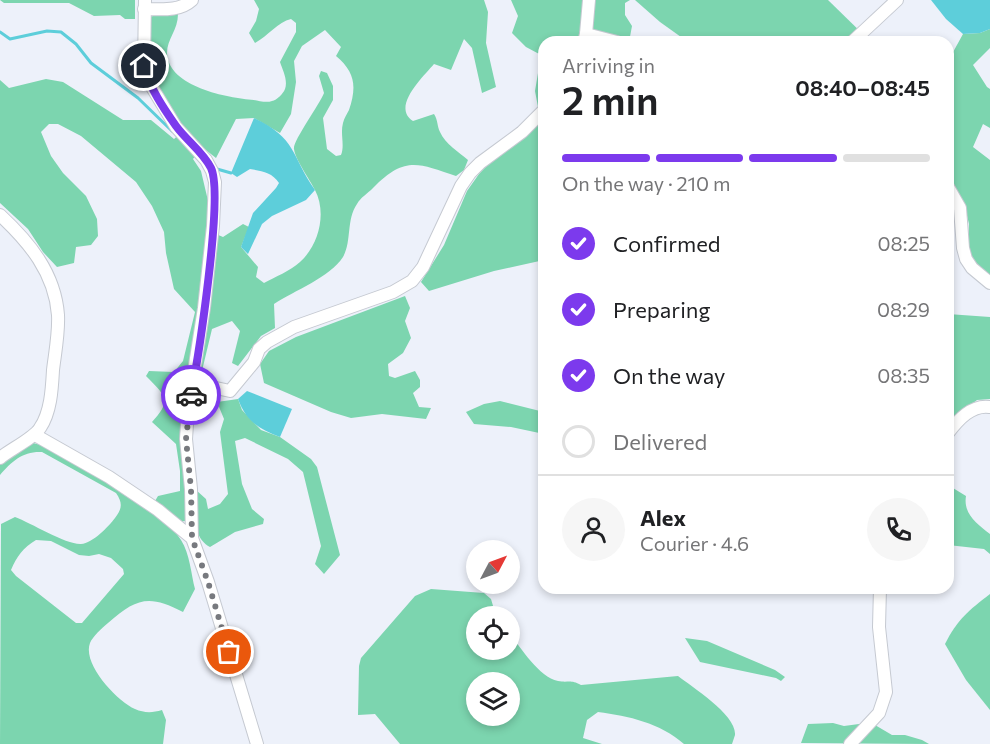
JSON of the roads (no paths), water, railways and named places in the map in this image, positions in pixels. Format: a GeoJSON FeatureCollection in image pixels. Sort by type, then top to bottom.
{"type":"FeatureCollection","features":[{"type":"Feature","properties":{"kind":"street"},"geometry":{"type":"LineString","coordinates":[[192,0],[175,8],[145,5],[144,66],[147,79],[176,127],[206,160],[212,171],[214,182],[212,237],[188,409],[186,439],[191,489],[192,538],[208,582],[257,744]]}},
{"type":"Feature","properties":{"kind":"street"},"geometry":{"type":"LineString","coordinates":[[585,36],[589,0]]}},
{"type":"Feature","properties":{"kind":"street"},"geometry":{"type":"LineString","coordinates":[[858,36],[897,0]]}},
{"type":"Feature","properties":{"kind":"street"},"geometry":{"type":"LineString","coordinates":[[193,383],[230,391],[267,342],[294,327],[404,287],[423,267],[470,173],[522,132],[538,116]]}},
{"type":"Feature","properties":{"kind":"street"},"geometry":{"type":"LineString","coordinates":[[954,197],[960,208],[966,259],[972,268],[990,283]]}},
{"type":"Feature","properties":{"kind":"street"},"geometry":{"type":"LineString","coordinates":[[0,214],[36,252],[53,290],[58,316],[51,393],[41,428],[0,458]]}},
{"type":"Feature","properties":{"kind":"street"},"geometry":{"type":"LineString","coordinates":[[954,426],[975,408],[990,407]]}},
{"type":"Feature","properties":{"kind":"street"},"geometry":{"type":"LineString","coordinates":[[34,435],[109,477],[158,510],[192,538]]}},
{"type":"Feature","properties":{"kind":"street"},"geometry":{"type":"LineString","coordinates":[[850,744],[879,713],[886,692],[879,627],[880,594]]}},
{"type":"Feature","properties":{"kind":"water"},"geometry":{"type":"Polygon","coordinates":[[[931,0],[990,0],[990,29],[980,33],[963,34],[946,19],[931,0]]]}},
{"type":"Feature","properties":{"kind":"water"},"geometry":{"type":"Polygon","coordinates":[[[254,118],[268,125],[286,141],[315,190],[306,200],[272,216],[262,224],[248,254],[241,247],[253,213],[279,183],[270,174],[259,170],[250,169],[237,177],[231,173],[254,118]]]}},
{"type":"Feature","properties":{"kind":"water"},"geometry":{"type":"Polygon","coordinates":[[[247,391],[292,409],[280,437],[266,431],[249,419],[238,399],[247,391]]]}},
{"type":"Feature","properties":{"kind":"waterway"},"geometry":{"type":"LineString","coordinates":[[0,32],[10,39],[47,31],[61,32],[76,44],[91,63],[138,98],[172,131]]}},
{"type":"Feature","properties":{"kind":"waterway"},"geometry":{"type":"LineString","coordinates":[[217,169],[231,173]]}}]}
